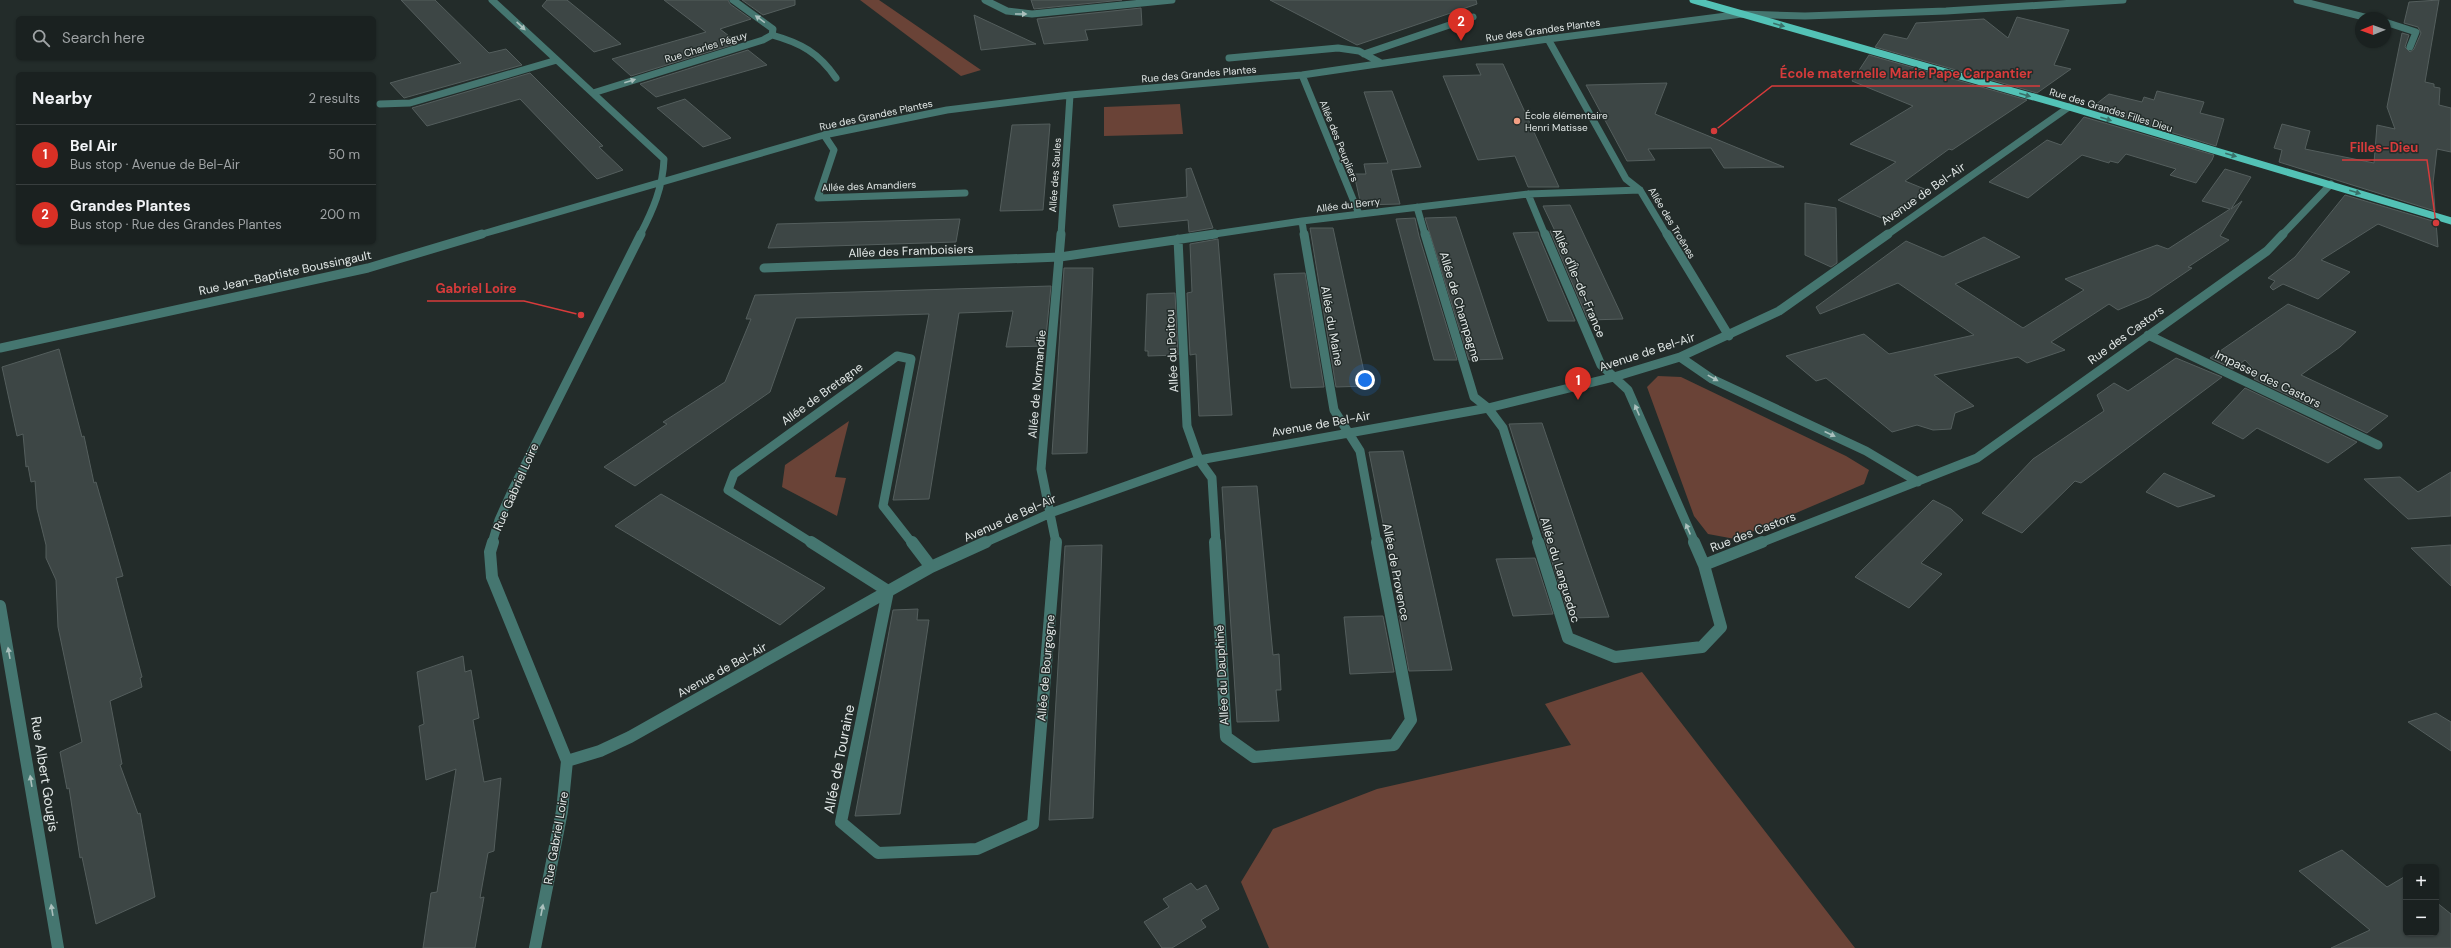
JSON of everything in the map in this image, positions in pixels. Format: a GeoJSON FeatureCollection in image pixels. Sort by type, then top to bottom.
{"type":"FeatureCollection","features":[{"type":"Feature","properties":{"kind":"main road","name":"Rue des Grandes Filles Dieu"},"geometry":{"type":"LineString","coordinates":[[1693,0],[2069,107],[2451,221]]}},
{"type":"Feature","properties":{"kind":"street"},"geometry":{"type":"LineString","coordinates":[[493,1],[502,0]]}},
{"type":"Feature","properties":{"kind":"street","name":"Rue Charles Péguy"},"geometry":{"type":"LineString","coordinates":[[593,92],[763,40],[772,35],[773,29],[733,0]]}},
{"type":"Feature","properties":{"kind":"street"},"geometry":{"type":"LineString","coordinates":[[985,0],[1000,10],[1014,14],[1172,0]]}},
{"type":"Feature","properties":{"kind":"street","name":"Rue des Grandes Plantes"},"geometry":{"type":"LineString","coordinates":[[663,180],[824,135],[947,110],[1070,95],[1302,75],[1548,39],[1742,14],[1805,16],[2123,0]]}},
{"type":"Feature","properties":{"kind":"street"},"geometry":{"type":"LineString","coordinates":[[2297,0],[2355,15]]}},
{"type":"Feature","properties":{"kind":"street"},"geometry":{"type":"LineString","coordinates":[[493,1],[664,159],[663,180]]}},
{"type":"Feature","properties":{"kind":"street"},"geometry":{"type":"LineString","coordinates":[[1364,54],[1472,17]]}},
{"type":"Feature","properties":{"kind":"street"},"geometry":{"type":"LineString","coordinates":[[2391,24],[2416,32],[2410,47]]}},
{"type":"Feature","properties":{"kind":"street"},"geometry":{"type":"LineString","coordinates":[[772,35],[798,42],[828,66],[836,78]]}},
{"type":"Feature","properties":{"kind":"street","name":"Allée des Troënes"},"geometry":{"type":"LineString","coordinates":[[1548,39],[1626,179],[1640,190],[1728,336]]}},
{"type":"Feature","properties":{"kind":"street"},"geometry":{"type":"LineString","coordinates":[[1229,58],[1338,48],[1359,51],[1381,63]]}},
{"type":"Feature","properties":{"kind":"street"},"geometry":{"type":"LineString","coordinates":[[380,104],[410,103],[558,60]]}},
{"type":"Feature","properties":{"kind":"street","name":"Allée des Peupliers"},"geometry":{"type":"LineString","coordinates":[[1302,75],[1358,214]]}},
{"type":"Feature","properties":{"kind":"street","name":"Allée des Saules"},"geometry":{"type":"LineString","coordinates":[[1060,257],[1070,95]]}},
{"type":"Feature","properties":{"kind":"street","name":"Avenue de Bel-Air"},"geometry":{"type":"LineString","coordinates":[[567,760],[600,751],[630,737],[931,567],[1052,512],[1199,460],[1488,408],[1614,377],[1680,357],[1779,311],[2069,107]]}},
{"type":"Feature","properties":{"kind":"street","name":"Allée des Amandiers"},"geometry":{"type":"LineString","coordinates":[[824,135],[834,150],[818,198],[966,193]]}},
{"type":"Feature","properties":{"kind":"street","name":"Rue Jean-Baptiste Boussingault"},"geometry":{"type":"LineString","coordinates":[[0,348],[368,268],[663,180]]}},
{"type":"Feature","properties":{"kind":"street","name":"Rue Gabriel Loire"},"geometry":{"type":"LineString","coordinates":[[535,948],[562,810],[567,760],[492,576],[490,552],[499,520],[622,276],[654,207],[663,180]]}},
{"type":"Feature","properties":{"kind":"street","name":"Rue des Castors"},"geometry":{"type":"LineString","coordinates":[[1614,377],[1628,390],[1704,565],[1977,458],[2267,251],[2331,184]]}},
{"type":"Feature","properties":{"kind":"street","name":"Allée du Berry"},"geometry":{"type":"LineString","coordinates":[[1060,257],[1302,221],[1528,194],[1640,190]]}},
{"type":"Feature","properties":{"kind":"street","name":"Allée d'Île-de-France"},"geometry":{"type":"LineString","coordinates":[[1528,194],[1601,365],[1614,377]]}},
{"type":"Feature","properties":{"kind":"street","name":"Allée de Champagne"},"geometry":{"type":"LineString","coordinates":[[1417,207],[1474,396],[1488,408]]}},
{"type":"Feature","properties":{"kind":"street","name":"Allée du Maine"},"geometry":{"type":"LineString","coordinates":[[1302,221],[1334,410],[1348,432]]}},
{"type":"Feature","properties":{"kind":"street","name":"Allée du Poitou"},"geometry":{"type":"LineString","coordinates":[[1178,239],[1187,426],[1199,460]]}},
{"type":"Feature","properties":{"kind":"street","name":"Allée des Framboisiers"},"geometry":{"type":"LineString","coordinates":[[764,268],[1060,257]]}},
{"type":"Feature","properties":{"kind":"street","name":"Allée de Normandie"},"geometry":{"type":"LineString","coordinates":[[1052,512],[1042,469],[1060,257]]}},
{"type":"Feature","properties":{"kind":"street","name":"Impasse des Castors"},"geometry":{"type":"LineString","coordinates":[[2148,335],[2378,445]]}},
{"type":"Feature","properties":{"kind":"street","name":"Allée de Bretagne"},"geometry":{"type":"LineString","coordinates":[[888,591],[728,490],[734,474],[897,356],[911,359],[883,506],[931,567]]}},
{"type":"Feature","properties":{"kind":"street"},"geometry":{"type":"LineString","coordinates":[[1680,357],[1712,379],[1866,451],[1918,482]]}},
{"type":"Feature","properties":{"kind":"street","name":"Allée du Languedoc"},"geometry":{"type":"LineString","coordinates":[[1488,408],[1503,428],[1568,638],[1616,657],[1702,646],[1721,627],[1704,565]]}},
{"type":"Feature","properties":{"kind":"street","name":"Allée de Provence"},"geometry":{"type":"LineString","coordinates":[[1348,432],[1360,451],[1411,720]]}},
{"type":"Feature","properties":{"kind":"street","name":"Allée du Dauphiné"},"geometry":{"type":"LineString","coordinates":[[1199,460],[1212,478],[1226,737],[1254,757],[1386,746],[1394,745],[1411,720]]}},
{"type":"Feature","properties":{"kind":"street","name":"Allée de Bourgogne"},"geometry":{"type":"LineString","coordinates":[[1034,824],[1056,538],[1052,512]]}},
{"type":"Feature","properties":{"kind":"street","name":"Allée de Touraine"},"geometry":{"type":"LineString","coordinates":[[888,591],[840,822],[878,853],[977,849],[1034,824]]}},
{"type":"Feature","properties":{"kind":"street","name":"Rue Albert Gougis"},"geometry":{"type":"LineString","coordinates":[[0,606],[3,636],[58,948]]}},
{"type":"Feature","properties":{"kind":"shaded area"},"geometry":{"type":"Polygon","coordinates":[[[860,0],[879,0],[981,70],[961,76],[860,0]]]}},
{"type":"Feature","properties":{"kind":"shaded area"},"geometry":{"type":"Polygon","coordinates":[[[1180,104],[1183,134],[1104,136],[1104,107],[1180,104]]]}},
{"type":"Feature","properties":{"kind":"shaded area"},"geometry":{"type":"Polygon","coordinates":[[[1658,376],[1681,377],[1846,456],[1869,470],[1864,484],[1735,539],[1708,534],[1694,516],[1647,387],[1658,376]]]}},
{"type":"Feature","properties":{"kind":"shaded area"},"geometry":{"type":"Polygon","coordinates":[[[849,421],[835,477],[846,478],[837,516],[782,487],[785,465],[849,421]]]}},
{"type":"Feature","properties":{"kind":"shaded area"},"geometry":{"type":"Polygon","coordinates":[[[1642,672],[1855,948],[1269,948],[1241,882],[1273,829],[1377,789],[1571,745],[1545,704],[1642,672]]]}},
{"type":"Feature","properties":{"kind":"building"},"geometry":{"type":"Polygon","coordinates":[[[401,0],[435,0],[489,53],[506,49],[522,65],[404,98],[390,83],[461,63],[401,0]]]}},
{"type":"Feature","properties":{"kind":"building"},"geometry":{"type":"Polygon","coordinates":[[[547,0],[567,0],[621,44],[594,52],[542,6],[547,0]]]}},
{"type":"Feature","properties":{"kind":"building"},"geometry":{"type":"Polygon","coordinates":[[[664,0],[728,0],[730,4],[751,19],[720,29],[738,43],[631,76],[612,59],[706,32],[664,0]]]}},
{"type":"Feature","properties":{"kind":"building"},"geometry":{"type":"Polygon","coordinates":[[[742,0],[795,0],[795,5],[763,15],[742,0]]]}},
{"type":"Feature","properties":{"kind":"building"},"geometry":{"type":"Polygon","coordinates":[[[1031,0],[1122,0],[1034,9],[1031,0]]]}},
{"type":"Feature","properties":{"kind":"building"},"geometry":{"type":"Polygon","coordinates":[[[1270,0],[1476,0],[1477,4],[1357,45],[1270,0]]]}},
{"type":"Feature","properties":{"kind":"building"},"geometry":{"type":"Polygon","coordinates":[[[2439,0],[2425,82],[2434,84],[2434,87],[2440,88],[2439,105],[2451,108],[2451,152],[2437,149],[2433,183],[2435,211],[2279,162],[2282,150],[2274,148],[2282,124],[2310,131],[2305,149],[2374,163],[2377,125],[2395,129],[2387,107],[2402,33],[2409,35],[2405,47],[2410,52],[2414,49],[2421,33],[2418,27],[2404,23],[2409,2],[2439,0]]]}},
{"type":"Feature","properties":{"kind":"building"},"geometry":{"type":"Polygon","coordinates":[[[1141,8],[1142,25],[1085,30],[1088,40],[1044,44],[1037,19],[1141,8]]]}},
{"type":"Feature","properties":{"kind":"building"},"geometry":{"type":"Polygon","coordinates":[[[974,15],[1036,44],[981,50],[974,15]]]}},
{"type":"Feature","properties":{"kind":"building"},"geometry":{"type":"Polygon","coordinates":[[[2017,17],[2069,30],[2054,65],[2071,69],[2037,93],[1875,47],[1884,34],[1907,39],[1916,23],[1984,19],[2008,38],[2017,17]]]}},
{"type":"Feature","properties":{"kind":"building"},"geometry":{"type":"Polygon","coordinates":[[[748,50],[767,65],[656,97],[640,84],[748,50]]]}},
{"type":"Feature","properties":{"kind":"building"},"geometry":{"type":"Polygon","coordinates":[[[1869,55],[2027,100],[1952,150],[1949,149],[1905,181],[1927,190],[1884,219],[1838,200],[1896,162],[1850,144],[1913,106],[1852,81],[1869,55]]]}},
{"type":"Feature","properties":{"kind":"building"},"geometry":{"type":"Polygon","coordinates":[[[1476,64],[1503,64],[1559,187],[1528,187],[1515,156],[1478,160],[1443,76],[1481,75],[1476,64]]]}},
{"type":"Feature","properties":{"kind":"building"},"geometry":{"type":"Polygon","coordinates":[[[530,73],[603,146],[599,147],[623,170],[597,179],[520,99],[427,126],[412,108],[530,73]]]}},
{"type":"Feature","properties":{"kind":"building"},"geometry":{"type":"Polygon","coordinates":[[[1667,83],[1655,114],[1784,167],[1724,168],[1711,148],[1648,149],[1655,160],[1627,161],[1586,85],[1667,83]]]}},
{"type":"Feature","properties":{"kind":"building"},"geometry":{"type":"Polygon","coordinates":[[[1392,91],[1421,167],[1391,170],[1400,204],[1361,205],[1354,174],[1366,174],[1364,164],[1388,163],[1364,92],[1392,91]]]}},
{"type":"Feature","properties":{"kind":"building"},"geometry":{"type":"Polygon","coordinates":[[[2157,91],[2204,102],[2200,113],[2224,119],[2216,146],[2091,108],[2109,94],[2142,102],[2144,97],[2154,100],[2157,91]]]}},
{"type":"Feature","properties":{"kind":"building"},"geometry":{"type":"Polygon","coordinates":[[[685,99],[731,138],[703,147],[657,108],[685,99]]]}},
{"type":"Feature","properties":{"kind":"building"},"geometry":{"type":"Polygon","coordinates":[[[2084,117],[2214,155],[2196,183],[2170,175],[2176,169],[2126,154],[2118,163],[2110,161],[2109,163],[2082,155],[2028,198],[1989,182],[2047,140],[2061,145],[2084,117]]]}},
{"type":"Feature","properties":{"kind":"building"},"geometry":{"type":"Polygon","coordinates":[[[1050,124],[1043,210],[1000,211],[1012,125],[1050,124]]]}},
{"type":"Feature","properties":{"kind":"building"},"geometry":{"type":"Polygon","coordinates":[[[1191,168],[1213,228],[1189,232],[1188,220],[1119,227],[1113,205],[1187,197],[1186,169],[1191,168]]]}},
{"type":"Feature","properties":{"kind":"building"},"geometry":{"type":"Polygon","coordinates":[[[2225,169],[2251,177],[2231,209],[2242,201],[2220,236],[2229,240],[2188,267],[2192,268],[2149,297],[2118,310],[2109,304],[2051,342],[2065,350],[2027,363],[2018,357],[1934,375],[1974,406],[1955,413],[1951,429],[1933,430],[1917,425],[1892,432],[1826,378],[1816,381],[1786,356],[1864,334],[1889,354],[1974,335],[1898,283],[1820,314],[1816,307],[1906,241],[1943,257],[1984,237],[2020,257],[1955,284],[2023,328],[2084,290],[2065,279],[2157,245],[2168,249],[2230,209],[2202,201],[2225,169]]]}},
{"type":"Feature","properties":{"kind":"building"},"geometry":{"type":"Polygon","coordinates":[[[2345,195],[2436,222],[2438,247],[2378,224],[2321,260],[2350,272],[2318,299],[2283,284],[2273,290],[2270,287],[2275,281],[2268,278],[2295,257],[2345,195]]]}},
{"type":"Feature","properties":{"kind":"building"},"geometry":{"type":"Polygon","coordinates":[[[1805,203],[1836,208],[1837,263],[1831,267],[1805,255],[1805,203]]]}},
{"type":"Feature","properties":{"kind":"building"},"geometry":{"type":"Polygon","coordinates":[[[1570,205],[1623,319],[1588,320],[1550,231],[1555,231],[1543,206],[1570,205]]]}},
{"type":"Feature","properties":{"kind":"building"},"geometry":{"type":"Polygon","coordinates":[[[1456,217],[1503,359],[1469,360],[1425,218],[1456,217]]]}},
{"type":"Feature","properties":{"kind":"building"},"geometry":{"type":"Polygon","coordinates":[[[1415,218],[1419,236],[1457,360],[1434,360],[1396,219],[1415,218]]]}},
{"type":"Feature","properties":{"kind":"building"},"geometry":{"type":"Polygon","coordinates":[[[960,219],[956,242],[768,248],[777,224],[960,219]]]}},
{"type":"Feature","properties":{"kind":"building"},"geometry":{"type":"Polygon","coordinates":[[[1310,228],[1333,228],[1367,386],[1336,387],[1310,228]]]}},
{"type":"Feature","properties":{"kind":"building"},"geometry":{"type":"Polygon","coordinates":[[[1538,232],[1575,321],[1548,321],[1513,233],[1538,232]]]}},
{"type":"Feature","properties":{"kind":"building"},"geometry":{"type":"Polygon","coordinates":[[[1218,239],[1232,415],[1199,416],[1196,354],[1190,355],[1187,293],[1192,292],[1190,244],[1218,239]]]}},
{"type":"Feature","properties":{"kind":"building"},"geometry":{"type":"Polygon","coordinates":[[[1064,268],[1093,268],[1087,453],[1052,454],[1064,268]]]}},
{"type":"Feature","properties":{"kind":"building"},"geometry":{"type":"Polygon","coordinates":[[[1305,273],[1324,387],[1291,388],[1274,274],[1305,273]]]}},
{"type":"Feature","properties":{"kind":"building"},"geometry":{"type":"Polygon","coordinates":[[[1051,286],[1045,346],[1006,347],[1013,311],[959,313],[929,499],[893,500],[929,314],[796,318],[770,392],[635,486],[604,467],[667,424],[663,422],[725,382],[751,319],[746,319],[755,295],[1051,286]]]}},
{"type":"Feature","properties":{"kind":"building"},"geometry":{"type":"Polygon","coordinates":[[[1175,293],[1178,355],[1148,356],[1148,351],[1145,351],[1147,294],[1175,293]]]}},
{"type":"Feature","properties":{"kind":"building"},"geometry":{"type":"Polygon","coordinates":[[[2288,304],[2356,332],[2340,347],[2301,375],[2388,416],[2367,433],[2254,379],[2259,375],[2245,360],[2233,369],[2210,358],[2288,304]]]}},
{"type":"Feature","properties":{"kind":"building"},"geometry":{"type":"Polygon","coordinates":[[[59,349],[82,437],[84,436],[94,483],[96,482],[123,576],[116,578],[142,677],[140,678],[142,687],[110,701],[122,764],[120,765],[138,814],[140,813],[155,897],[96,924],[82,857],[80,858],[69,788],[67,789],[60,752],[82,742],[58,627],[56,580],[46,558],[46,545],[37,509],[35,481],[31,482],[28,466],[26,467],[23,434],[17,436],[2,367],[59,349]]]}},
{"type":"Feature","properties":{"kind":"building"},"geometry":{"type":"Polygon","coordinates":[[[2176,358],[2222,377],[2081,483],[2075,481],[2022,533],[1982,513],[2033,459],[2104,411],[2097,395],[2114,383],[2128,391],[2176,358]]]}},
{"type":"Feature","properties":{"kind":"building"},"geometry":{"type":"Polygon","coordinates":[[[2245,388],[2357,442],[2328,463],[2257,428],[2243,439],[2212,423],[2245,388]]]}},
{"type":"Feature","properties":{"kind":"building"},"geometry":{"type":"Polygon","coordinates":[[[1542,423],[1609,617],[1571,618],[1568,613],[1509,424],[1542,423]]]}},
{"type":"Feature","properties":{"kind":"building"},"geometry":{"type":"Polygon","coordinates":[[[1403,451],[1452,670],[1409,671],[1399,616],[1401,615],[1369,452],[1403,451]]]}},
{"type":"Feature","properties":{"kind":"building"},"geometry":{"type":"Polygon","coordinates":[[[2451,472],[2451,516],[2408,519],[2364,479],[2400,477],[2418,492],[2451,472]]]}},
{"type":"Feature","properties":{"kind":"building"},"geometry":{"type":"Polygon","coordinates":[[[2164,473],[2215,496],[2178,507],[2146,492],[2164,473]]]}},
{"type":"Feature","properties":{"kind":"building"},"geometry":{"type":"Polygon","coordinates":[[[1257,486],[1273,655],[1279,654],[1281,690],[1276,690],[1279,721],[1237,722],[1222,487],[1257,486]]]}},
{"type":"Feature","properties":{"kind":"building"},"geometry":{"type":"Polygon","coordinates":[[[661,494],[825,588],[780,625],[615,526],[661,494]]]}},
{"type":"Feature","properties":{"kind":"building"},"geometry":{"type":"Polygon","coordinates":[[[1933,500],[1951,509],[1963,520],[1921,563],[1942,574],[1909,608],[1855,577],[1933,500]]]}},
{"type":"Feature","properties":{"kind":"building"},"geometry":{"type":"Polygon","coordinates":[[[1102,545],[1093,818],[1049,820],[1065,546],[1102,545]]]}},
{"type":"Feature","properties":{"kind":"building"},"geometry":{"type":"Polygon","coordinates":[[[2451,545],[2451,586],[2411,548],[2451,545]]]}},
{"type":"Feature","properties":{"kind":"building"},"geometry":{"type":"Polygon","coordinates":[[[1535,558],[1553,614],[1513,616],[1496,559],[1535,558]]]}},
{"type":"Feature","properties":{"kind":"building"},"geometry":{"type":"Polygon","coordinates":[[[918,609],[917,620],[929,620],[900,814],[855,816],[893,610],[918,609]]]}},
{"type":"Feature","properties":{"kind":"building"},"geometry":{"type":"Polygon","coordinates":[[[1383,616],[1394,672],[1350,674],[1344,617],[1383,616]]]}},
{"type":"Feature","properties":{"kind":"building"},"geometry":{"type":"Polygon","coordinates":[[[463,656],[465,672],[471,670],[479,718],[473,720],[484,782],[501,778],[494,851],[488,853],[480,898],[484,897],[475,948],[423,948],[431,893],[437,892],[456,769],[426,780],[419,726],[424,724],[417,672],[463,656]]]}},
{"type":"Feature","properties":{"kind":"building"},"geometry":{"type":"Polygon","coordinates":[[[2436,713],[2451,722],[2451,751],[2408,722],[2436,713]]]}},
{"type":"Feature","properties":{"kind":"building"},"geometry":{"type":"Polygon","coordinates":[[[2342,850],[2387,887],[2403,878],[2403,936],[2439,936],[2439,904],[2451,914],[2451,948],[2331,948],[2370,930],[2299,871],[2342,850]]]}},
{"type":"Feature","properties":{"kind":"building"},"geometry":{"type":"Polygon","coordinates":[[[1191,883],[1197,890],[1206,885],[1219,909],[1201,920],[1206,927],[1172,948],[1162,948],[1144,922],[1169,907],[1163,899],[1191,883]]]}},
{"type":"Feature","properties":{"kind":"place","name":"Grandes Plantes"},"geometry":{"type":"Point","coordinates":[1461,41]}},
{"type":"Feature","properties":{"kind":"place","name":"École élémentaire Henri Matisse"},"geometry":{"type":"Point","coordinates":[1517,121]}},
{"type":"Feature","properties":{"kind":"place","name":"École maternelle Marie Pape Carpantier"},"geometry":{"type":"Point","coordinates":[1714,131]}},
{"type":"Feature","properties":{"kind":"place","name":"Filles-Dieu"},"geometry":{"type":"Point","coordinates":[2436,223]}},
{"type":"Feature","properties":{"kind":"place","name":"Gabriel Loire"},"geometry":{"type":"Point","coordinates":[581,315]}},
{"type":"Feature","properties":{"kind":"place","name":"Bel Air"},"geometry":{"type":"Point","coordinates":[1578,400]}}]}
